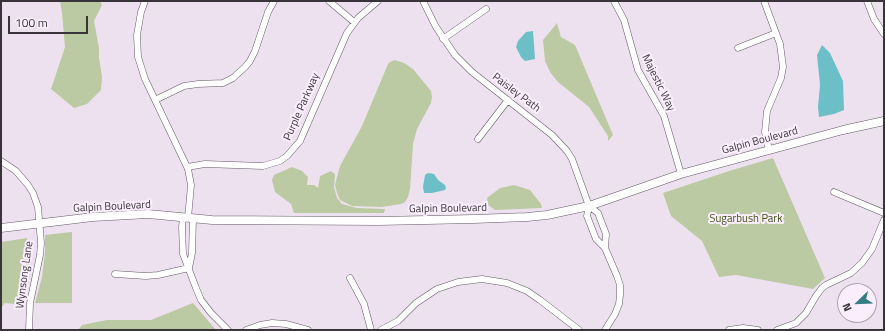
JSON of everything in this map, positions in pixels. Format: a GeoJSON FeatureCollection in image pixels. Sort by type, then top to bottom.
{"type":"FeatureCollection","features":[{"type":"Feature","properties":{"kind":"street"},"geometry":{"type":"LineString","coordinates":[[145,1],[138,25],[136,46],[141,67],[187,167],[191,185],[188,218],[192,253],[189,268]]}},
{"type":"Feature","properties":{"kind":"street"},"geometry":{"type":"LineString","coordinates":[[155,100],[184,86],[235,81],[250,61],[255,51],[268,12],[274,1]]}},
{"type":"Feature","properties":{"kind":"street"},"geometry":{"type":"LineString","coordinates":[[329,1],[354,22]]}},
{"type":"Feature","properties":{"kind":"street","name":"Purple Parkway"},"geometry":{"type":"LineString","coordinates":[[187,167],[205,164],[263,166],[280,161],[287,156],[300,141],[347,33],[354,22],[367,9],[378,1]]}},
{"type":"Feature","properties":{"kind":"street","name":"Paisley Path"},"geometry":{"type":"LineString","coordinates":[[423,1],[443,39],[455,55],[464,64],[556,138],[567,151],[578,172],[590,206]]}},
{"type":"Feature","properties":{"kind":"street","name":"Majestic Way"},"geometry":{"type":"LineString","coordinates":[[614,1],[624,20],[638,70],[664,116],[681,174]]}},
{"type":"Feature","properties":{"kind":"street"},"geometry":{"type":"LineString","coordinates":[[764,1],[780,44],[783,66],[781,78],[766,111],[765,132],[769,150]]}},
{"type":"Feature","properties":{"kind":"street"},"geometry":{"type":"LineString","coordinates":[[867,1],[874,19],[884,34]]}},
{"type":"Feature","properties":{"kind":"street"},"geometry":{"type":"LineString","coordinates":[[443,39],[486,9]]}},
{"type":"Feature","properties":{"kind":"street"},"geometry":{"type":"LineString","coordinates":[[738,48],[776,33]]}},
{"type":"Feature","properties":{"kind":"street"},"geometry":{"type":"LineString","coordinates":[[478,139],[508,100]]}},
{"type":"Feature","properties":{"kind":"street","name":"Galpin Boulevard"},"geometry":{"type":"LineString","coordinates":[[1,228],[93,217],[148,214],[212,220],[351,221],[474,219],[547,215],[590,206],[681,174],[843,130],[884,121]]}},
{"type":"Feature","properties":{"kind":"street","name":"Wynsong Lane"},"geometry":{"type":"LineString","coordinates":[[1,162],[16,172],[28,184],[36,200],[41,243],[30,304],[29,330]]}},
{"type":"Feature","properties":{"kind":"street"},"geometry":{"type":"LineString","coordinates":[[834,192],[884,213]]}},
{"type":"Feature","properties":{"kind":"street"},"geometry":{"type":"LineString","coordinates":[[605,248],[606,234],[598,213],[590,206],[588,216],[592,228],[596,239],[605,248],[617,276],[620,295],[619,304],[615,314],[605,330]]}},
{"type":"Feature","properties":{"kind":"street"},"geometry":{"type":"LineString","coordinates":[[188,218],[182,227],[183,254],[202,300],[211,313],[228,330]]}},
{"type":"Feature","properties":{"kind":"street"},"geometry":{"type":"LineString","coordinates":[[777,330],[792,328],[806,313],[822,288],[851,273],[862,263],[872,249],[884,220]]}},
{"type":"Feature","properties":{"kind":"street"},"geometry":{"type":"LineString","coordinates":[[115,274],[146,276],[158,275],[189,268]]}},
{"type":"Feature","properties":{"kind":"street"},"geometry":{"type":"LineString","coordinates":[[350,278],[364,304],[371,330]]}},
{"type":"Feature","properties":{"kind":"street"},"geometry":{"type":"LineString","coordinates":[[381,330],[398,321],[416,303],[437,289],[458,282],[482,279],[506,283],[527,291],[579,330]]}},
{"type":"Feature","properties":{"kind":"street"},"geometry":{"type":"LineString","coordinates":[[246,330],[272,323],[286,324],[308,330]]}},
{"type":"Feature","properties":{"kind":"street"},"geometry":{"type":"LineString","coordinates":[[729,330],[744,328],[758,330]]}},
{"type":"Feature","properties":{"kind":"green space"},"geometry":{"type":"Polygon","coordinates":[[[60,1],[100,1],[102,5],[94,21],[102,77],[101,90],[87,104],[74,108],[51,89],[65,47],[60,1]]]}},
{"type":"Feature","properties":{"kind":"green space"},"geometry":{"type":"Polygon","coordinates":[[[557,23],[561,37],[575,45],[613,135],[608,141],[608,136],[589,107],[558,82],[550,72],[545,61],[543,40],[557,23]]]}},
{"type":"Feature","properties":{"kind":"green space"},"geometry":{"type":"Polygon","coordinates":[[[395,60],[404,63],[413,69],[431,91],[432,97],[431,103],[417,129],[413,144],[410,189],[408,197],[405,202],[401,204],[382,207],[352,206],[340,200],[337,193],[335,185],[340,166],[362,126],[388,64],[395,60]]]}},
{"type":"Feature","properties":{"kind":"green space","name":"Sugarbush Park"},"geometry":{"type":"Polygon","coordinates":[[[773,158],[825,278],[813,289],[736,275],[719,277],[702,241],[671,216],[663,193],[773,158]]]}},
{"type":"Feature","properties":{"kind":"green space"},"geometry":{"type":"Polygon","coordinates":[[[292,167],[302,171],[308,177],[307,185],[314,185],[318,188],[320,176],[331,171],[335,174],[334,187],[337,198],[342,204],[357,208],[385,209],[384,213],[294,213],[291,204],[275,192],[272,180],[274,175],[292,167]]]}},
{"type":"Feature","properties":{"kind":"green space"},"geometry":{"type":"Polygon","coordinates":[[[514,185],[530,190],[541,204],[542,208],[495,210],[488,205],[487,198],[500,188],[514,185]]]}},
{"type":"Feature","properties":{"kind":"green space"},"geometry":{"type":"Polygon","coordinates":[[[72,232],[72,303],[35,303],[42,277],[45,253],[45,235],[72,232]]]}},
{"type":"Feature","properties":{"kind":"green space"},"geometry":{"type":"Polygon","coordinates":[[[27,238],[32,259],[25,305],[5,303],[1,308],[1,242],[27,238]]]}},
{"type":"Feature","properties":{"kind":"green space"},"geometry":{"type":"Polygon","coordinates":[[[193,303],[216,330],[78,330],[82,325],[107,320],[151,320],[193,303]]]}},
{"type":"Feature","properties":{"kind":"water"},"geometry":{"type":"Polygon","coordinates":[[[533,31],[535,59],[525,61],[521,57],[516,47],[518,41],[526,32],[533,31]]]}},
{"type":"Feature","properties":{"kind":"water"},"geometry":{"type":"Polygon","coordinates":[[[822,45],[830,53],[843,81],[844,110],[819,117],[818,107],[820,85],[817,55],[822,45]]]}},
{"type":"Feature","properties":{"kind":"water"},"geometry":{"type":"Polygon","coordinates":[[[428,173],[434,174],[438,180],[445,185],[445,190],[424,193],[423,187],[425,175],[428,173]]]}}]}
